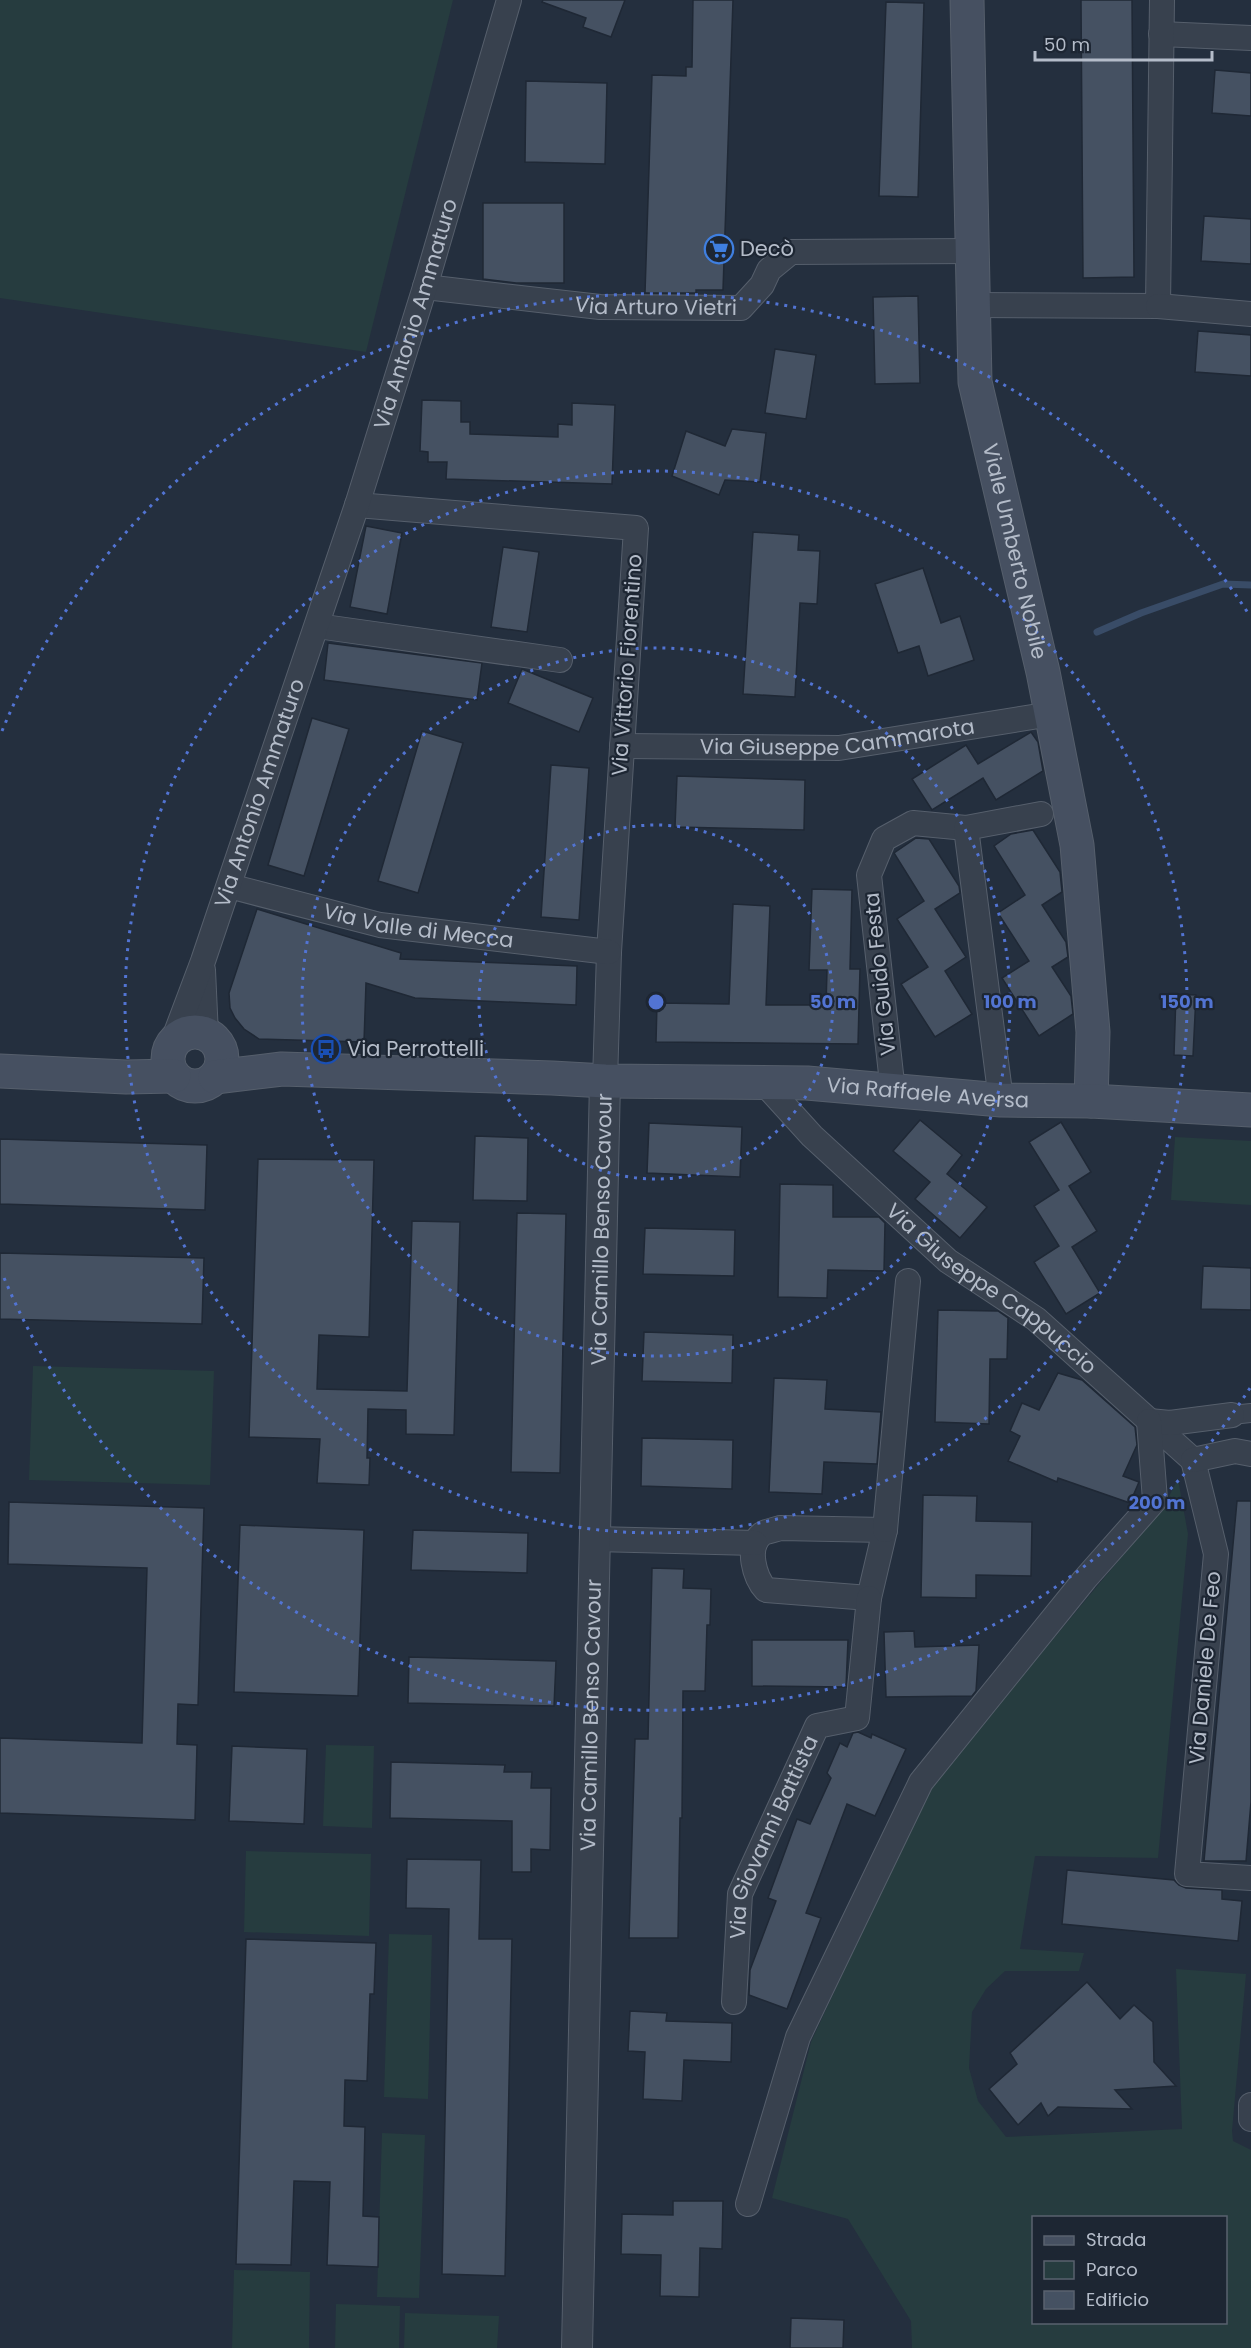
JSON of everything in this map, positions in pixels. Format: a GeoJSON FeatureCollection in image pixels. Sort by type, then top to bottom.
{"type":"FeatureCollection","features":[{"type":"Feature","properties":{"kind":"main road","name":"Viale Umberto Nobile"},"geometry":{"type":"LineString","coordinates":[[967,0],[975,382],[1051,714],[1056,811],[1077,845],[1093,1032],[1091,1101]]}},
{"type":"Feature","properties":{"kind":"main road"},"geometry":{"type":"LineString","coordinates":[[197,1032],[214,1055],[206,1084],[196,1086],[181,1082],[171,1059],[179,1037],[197,1032]]}},
{"type":"Feature","properties":{"kind":"main road","name":"Via Raffaele Aversa"},"geometry":{"type":"LineString","coordinates":[[214,1055],[282,1069],[605,1081],[807,1083],[1001,1100],[1091,1101],[1251,1110]]}},
{"type":"Feature","properties":{"kind":"main road"},"geometry":{"type":"LineString","coordinates":[[0,1071],[126,1077],[171,1059]]}},
{"type":"Feature","properties":{"kind":"street","name":"Via Antonio Ammaturo"},"geometry":{"type":"LineString","coordinates":[[171,1059],[357,505],[425,287],[509,0]]}},
{"type":"Feature","properties":{"kind":"street"},"geometry":{"type":"LineString","coordinates":[[1158,306],[1162,0]]}},
{"type":"Feature","properties":{"kind":"street"},"geometry":{"type":"LineString","coordinates":[[1161,34],[1251,38]]}},
{"type":"Feature","properties":{"kind":"street","name":"Via Arturo Vietri"},"geometry":{"type":"LineString","coordinates":[[425,287],[600,307],[741,308],[758,291],[769,270],[791,252],[972,251]]}},
{"type":"Feature","properties":{"kind":"street"},"geometry":{"type":"LineString","coordinates":[[973,305],[1158,306],[1251,314]]}},
{"type":"Feature","properties":{"kind":"street","name":"Via Vittorio Fiorentino"},"geometry":{"type":"LineString","coordinates":[[357,505],[636,528],[609,952],[605,1081]]}},
{"type":"Feature","properties":{"kind":"street"},"geometry":{"type":"LineString","coordinates":[[317,626],[560,660]]}},
{"type":"Feature","properties":{"kind":"street","name":"Via Giuseppe Cammarota"},"geometry":{"type":"LineString","coordinates":[[622,746],[839,748],[1051,714]]}},
{"type":"Feature","properties":{"kind":"street","name":"Via Guido Festa"},"geometry":{"type":"LineString","coordinates":[[893,1092],[869,875],[884,840],[913,823],[966,828],[1056,811]]}},
{"type":"Feature","properties":{"kind":"street"},"geometry":{"type":"LineString","coordinates":[[966,828],[1001,1100]]}},
{"type":"Feature","properties":{"kind":"street","name":"Via Valle di Mecca"},"geometry":{"type":"LineString","coordinates":[[229,886],[380,925],[609,952]]}},
{"type":"Feature","properties":{"kind":"street"},"geometry":{"type":"LineString","coordinates":[[203,961],[214,1055]]}},
{"type":"Feature","properties":{"kind":"street","name":"Via Camillo Benso Cavour"},"geometry":{"type":"LineString","coordinates":[[577,2348],[605,1081]]}},
{"type":"Feature","properties":{"kind":"street","name":"Via Giuseppe Cappuccio"},"geometry":{"type":"LineString","coordinates":[[763,1082],[812,1136],[948,1261],[1036,1319],[1193,1460]]}},
{"type":"Feature","properties":{"kind":"street","name":"Via Giovanni Battista"},"geometry":{"type":"LineString","coordinates":[[734,2002],[740,1894],[817,1725],[857,1718],[869,1598],[885,1530],[908,1281]]}},
{"type":"Feature","properties":{"kind":"street"},"geometry":{"type":"LineString","coordinates":[[748,2204],[798,2037],[921,1782],[1085,1579],[1155,1500],[1149,1421],[1170,1423],[1242,1414]]}},
{"type":"Feature","properties":{"kind":"street"},"geometry":{"type":"LineString","coordinates":[[1193,1460],[1235,1451],[1251,1454]]}},
{"type":"Feature","properties":{"kind":"street","name":"Via Daniele De Feo"},"geometry":{"type":"LineString","coordinates":[[1193,1460],[1216,1554],[1186,1874],[1251,1878]]}},
{"type":"Feature","properties":{"kind":"street"},"geometry":{"type":"LineString","coordinates":[[869,1598],[766,1590],[759,1582],[754,1568],[755,1544],[762,1534],[780,1528],[885,1530]]}},
{"type":"Feature","properties":{"kind":"street"},"geometry":{"type":"LineString","coordinates":[[595,1539],[755,1544]]}},
{"type":"Feature","properties":{"kind":"street"},"geometry":{"type":"LineString","coordinates":[[1251,2105],[1251,2119]]}},
{"type":"Feature","properties":{"kind":"green space"},"geometry":{"type":"Polygon","coordinates":[[[0,0],[453,0],[366,352],[0,298],[0,0]]]}},
{"type":"Feature","properties":{"kind":"green space"},"geometry":{"type":"Polygon","coordinates":[[[1175,1137],[1251,1141],[1251,1205],[1171,1200],[1175,1137]]]}},
{"type":"Feature","properties":{"kind":"green space"},"geometry":{"type":"Polygon","coordinates":[[[33,1366],[214,1371],[210,1485],[29,1480],[33,1366]]]}},
{"type":"Feature","properties":{"kind":"green space"},"geometry":{"type":"Polygon","coordinates":[[[1178,1479],[1188,1534],[1158,1858],[1035,1856],[1020,1949],[1084,1953],[1079,1971],[1005,1971],[986,1989],[972,2012],[969,2068],[978,2101],[1006,2137],[1182,2129],[1176,1969],[1246,1974],[1232,2131],[1233,2141],[1251,2150],[1251,2348],[912,2348],[911,2321],[848,2219],[772,2198],[811,2042],[928,1789],[1164,1506],[1178,1479]]]}},
{"type":"Feature","properties":{"kind":"green space"},"geometry":{"type":"Polygon","coordinates":[[[326,1745],[374,1746],[372,1828],[323,1826],[326,1745]]]}},
{"type":"Feature","properties":{"kind":"green space"},"geometry":{"type":"Polygon","coordinates":[[[246,1851],[371,1854],[369,1936],[244,1932],[246,1851]]]}},
{"type":"Feature","properties":{"kind":"green space"},"geometry":{"type":"Polygon","coordinates":[[[389,1934],[432,1935],[428,2099],[384,2097],[389,1934]]]}},
{"type":"Feature","properties":{"kind":"green space"},"geometry":{"type":"Polygon","coordinates":[[[382,2133],[425,2135],[419,2298],[377,2297],[382,2133]]]}},
{"type":"Feature","properties":{"kind":"green space"},"geometry":{"type":"Polygon","coordinates":[[[234,2270],[310,2272],[309,2348],[232,2348],[234,2270]]]}},
{"type":"Feature","properties":{"kind":"green space"},"geometry":{"type":"Polygon","coordinates":[[[336,2304],[400,2306],[399,2348],[335,2348],[336,2304]]]}},
{"type":"Feature","properties":{"kind":"green space"},"geometry":{"type":"Polygon","coordinates":[[[405,2313],[499,2316],[497,2348],[404,2348],[405,2313]]]}},
{"type":"Feature","properties":{"kind":"building"},"geometry":{"type":"Polygon","coordinates":[[[543,0],[625,0],[611,37],[583,27],[586,18],[542,2],[543,0]]]}},
{"type":"Feature","properties":{"kind":"building"},"geometry":{"type":"Polygon","coordinates":[[[693,0],[733,0],[723,290],[696,290],[696,293],[645,293],[652,75],[686,76],[686,67],[692,67],[693,0]]]}},
{"type":"Feature","properties":{"kind":"building"},"geometry":{"type":"Polygon","coordinates":[[[1081,0],[1132,0],[1134,277],[1083,278],[1081,0]]]}},
{"type":"Feature","properties":{"kind":"building"},"geometry":{"type":"Polygon","coordinates":[[[886,2],[924,3],[918,197],[879,196],[886,2]]]}},
{"type":"Feature","properties":{"kind":"building"},"geometry":{"type":"Polygon","coordinates":[[[1215,70],[1251,73],[1251,116],[1212,113],[1215,70]]]}},
{"type":"Feature","properties":{"kind":"building"},"geometry":{"type":"Polygon","coordinates":[[[526,81],[607,83],[605,164],[525,162],[526,81]]]}},
{"type":"Feature","properties":{"kind":"building"},"geometry":{"type":"Polygon","coordinates":[[[483,203],[564,203],[564,283],[516,283],[483,279],[483,203]]]}},
{"type":"Feature","properties":{"kind":"building"},"geometry":{"type":"Polygon","coordinates":[[[1204,216],[1251,219],[1251,264],[1201,261],[1204,216]]]}},
{"type":"Feature","properties":{"kind":"building"},"geometry":{"type":"Polygon","coordinates":[[[918,296],[920,383],[875,384],[873,297],[918,296]]]}},
{"type":"Feature","properties":{"kind":"building"},"geometry":{"type":"Polygon","coordinates":[[[1198,331],[1251,335],[1251,376],[1195,372],[1198,331]]]}},
{"type":"Feature","properties":{"kind":"building"},"geometry":{"type":"Polygon","coordinates":[[[775,349],[816,355],[806,419],[765,413],[775,349]]]}},
{"type":"Feature","properties":{"kind":"building"},"geometry":{"type":"Polygon","coordinates":[[[422,400],[461,401],[461,422],[470,422],[470,434],[558,437],[558,424],[572,425],[572,403],[615,405],[612,484],[446,479],[447,462],[428,462],[428,452],[420,451],[422,400]]]}},
{"type":"Feature","properties":{"kind":"building"},"geometry":{"type":"Polygon","coordinates":[[[732,429],[766,433],[760,482],[725,480],[719,495],[672,476],[686,431],[725,446],[732,429]]]}},
{"type":"Feature","properties":{"kind":"building"},"geometry":{"type":"Polygon","coordinates":[[[366,526],[402,533],[387,614],[350,607],[366,526]]]}},
{"type":"Feature","properties":{"kind":"building"},"geometry":{"type":"Polygon","coordinates":[[[753,532],[799,535],[798,550],[820,551],[817,604],[800,603],[795,697],[743,694],[753,532]]]}},
{"type":"Feature","properties":{"kind":"building"},"geometry":{"type":"Polygon","coordinates":[[[503,547],[539,552],[527,632],[491,627],[503,547]]]}},
{"type":"Feature","properties":{"kind":"building"},"geometry":{"type":"Polygon","coordinates":[[[923,568],[941,623],[960,616],[974,660],[928,676],[919,646],[898,653],[875,584],[923,568]]]}},
{"type":"Feature","properties":{"kind":"building"},"geometry":{"type":"Polygon","coordinates":[[[328,643],[482,663],[477,700],[324,680],[328,643]]]}},
{"type":"Feature","properties":{"kind":"building"},"geometry":{"type":"Polygon","coordinates":[[[522,669],[593,698],[579,732],[508,703],[522,669]]]}},
{"type":"Feature","properties":{"kind":"building"},"geometry":{"type":"Polygon","coordinates":[[[312,718],[349,729],[304,876],[268,865],[312,718]]]}},
{"type":"Feature","properties":{"kind":"building"},"geometry":{"type":"Polygon","coordinates":[[[422,731],[463,743],[418,893],[378,881],[422,731]]]}},
{"type":"Feature","properties":{"kind":"building"},"geometry":{"type":"Polygon","coordinates":[[[1031,732],[1038,742],[1043,771],[996,800],[983,778],[932,810],[912,779],[966,745],[978,764],[1031,732]]]}},
{"type":"Feature","properties":{"kind":"building"},"geometry":{"type":"Polygon","coordinates":[[[551,765],[589,768],[579,920],[541,917],[551,765]]]}},
{"type":"Feature","properties":{"kind":"building"},"geometry":{"type":"Polygon","coordinates":[[[677,776],[805,780],[804,830],[675,827],[677,776]]]}},
{"type":"Feature","properties":{"kind":"building"},"geometry":{"type":"Polygon","coordinates":[[[1033,830],[1060,872],[1062,892],[1042,905],[1066,942],[1068,957],[1052,967],[1071,996],[1073,1014],[1039,1036],[1002,978],[1029,961],[998,913],[1025,895],[994,846],[1011,834],[1033,830]]]}},
{"type":"Feature","properties":{"kind":"building"},"geometry":{"type":"Polygon","coordinates":[[[916,838],[929,839],[959,886],[960,893],[935,909],[966,957],[945,971],[972,1014],[935,1037],[901,984],[928,967],[897,919],[924,901],[894,853],[916,838]]]}},
{"type":"Feature","properties":{"kind":"building"},"geometry":{"type":"Polygon","coordinates":[[[812,889],[852,890],[850,969],[860,969],[858,1044],[656,1042],[657,1003],[729,1004],[733,904],[770,906],[766,1005],[826,1005],[827,970],[809,970],[812,889]]]}},
{"type":"Feature","properties":{"kind":"building"},"geometry":{"type":"Polygon","coordinates":[[[257,909],[401,953],[400,959],[577,966],[576,1005],[415,998],[366,983],[364,1042],[259,1039],[244,1029],[235,1018],[230,1008],[229,993],[257,909]]]}},
{"type":"Feature","properties":{"kind":"building"},"geometry":{"type":"Polygon","coordinates":[[[1176,994],[1196,995],[1193,1056],[1174,1055],[1176,994]]]}},
{"type":"Feature","properties":{"kind":"building"},"geometry":{"type":"Polygon","coordinates":[[[920,1120],[962,1155],[947,1174],[987,1207],[960,1238],[915,1199],[930,1182],[893,1151],[920,1120]]]}},
{"type":"Feature","properties":{"kind":"building"},"geometry":{"type":"Polygon","coordinates":[[[1061,1122],[1091,1172],[1069,1186],[1097,1231],[1072,1247],[1100,1293],[1066,1314],[1034,1262],[1059,1246],[1034,1206],[1059,1190],[1029,1142],[1061,1122]]]}},
{"type":"Feature","properties":{"kind":"building"},"geometry":{"type":"Polygon","coordinates":[[[649,1123],[742,1127],[740,1177],[647,1173],[649,1123]]]}},
{"type":"Feature","properties":{"kind":"building"},"geometry":{"type":"Polygon","coordinates":[[[475,1136],[528,1138],[527,1201],[473,1200],[475,1136]]]}},
{"type":"Feature","properties":{"kind":"building"},"geometry":{"type":"Polygon","coordinates":[[[0,1139],[207,1145],[205,1210],[0,1204],[0,1139]]]}},
{"type":"Feature","properties":{"kind":"building"},"geometry":{"type":"Polygon","coordinates":[[[258,1159],[374,1160],[369,1337],[319,1335],[317,1389],[407,1391],[412,1221],[460,1222],[454,1435],[406,1434],[406,1410],[368,1409],[369,1485],[317,1483],[320,1439],[249,1437],[258,1159]]]}},
{"type":"Feature","properties":{"kind":"building"},"geometry":{"type":"Polygon","coordinates":[[[780,1184],[833,1185],[833,1217],[879,1217],[885,1223],[884,1271],[828,1270],[827,1298],[778,1297],[780,1184]]]}},
{"type":"Feature","properties":{"kind":"building"},"geometry":{"type":"Polygon","coordinates":[[[517,1213],[566,1214],[560,1473],[511,1472],[517,1213]]]}},
{"type":"Feature","properties":{"kind":"building"},"geometry":{"type":"Polygon","coordinates":[[[645,1228],[735,1230],[734,1276],[643,1274],[645,1228]]]}},
{"type":"Feature","properties":{"kind":"building"},"geometry":{"type":"Polygon","coordinates":[[[0,1253],[204,1258],[202,1324],[0,1319],[0,1253]]]}},
{"type":"Feature","properties":{"kind":"building"},"geometry":{"type":"Polygon","coordinates":[[[1203,1266],[1251,1268],[1251,1310],[1201,1309],[1203,1266]]]}},
{"type":"Feature","properties":{"kind":"building"},"geometry":{"type":"Polygon","coordinates":[[[938,1310],[998,1311],[1008,1318],[1007,1359],[990,1359],[989,1424],[935,1422],[938,1310]]]}},
{"type":"Feature","properties":{"kind":"building"},"geometry":{"type":"Polygon","coordinates":[[[644,1332],[733,1335],[732,1383],[642,1381],[644,1332]]]}},
{"type":"Feature","properties":{"kind":"building"},"geometry":{"type":"Polygon","coordinates":[[[1058,1373],[1082,1380],[1135,1427],[1137,1445],[1123,1476],[1139,1482],[1130,1503],[1058,1478],[1057,1482],[1008,1461],[1020,1436],[1010,1431],[1022,1403],[1039,1410],[1058,1373]]]}},
{"type":"Feature","properties":{"kind":"building"},"geometry":{"type":"Polygon","coordinates":[[[774,1378],[827,1380],[825,1409],[881,1412],[877,1464],[824,1462],[822,1494],[769,1492],[774,1378]]]}},
{"type":"Feature","properties":{"kind":"building"},"geometry":{"type":"Polygon","coordinates":[[[642,1438],[733,1440],[732,1489],[641,1486],[642,1438]]]}},
{"type":"Feature","properties":{"kind":"building"},"geometry":{"type":"Polygon","coordinates":[[[923,1495],[977,1496],[976,1521],[1032,1522],[1031,1576],[976,1575],[976,1598],[921,1597],[923,1495]]]}},
{"type":"Feature","properties":{"kind":"building"},"geometry":{"type":"Polygon","coordinates":[[[1237,1501],[1251,1501],[1251,1802],[1246,1861],[1204,1861],[1237,1501]]]}},
{"type":"Feature","properties":{"kind":"building"},"geometry":{"type":"Polygon","coordinates":[[[9,1502],[204,1508],[198,1705],[178,1704],[177,1744],[197,1745],[195,1820],[0,1813],[0,1738],[142,1743],[147,1568],[8,1564],[9,1502]]]}},
{"type":"Feature","properties":{"kind":"building"},"geometry":{"type":"Polygon","coordinates":[[[240,1525],[364,1530],[358,1696],[234,1692],[240,1525]]]}},
{"type":"Feature","properties":{"kind":"building"},"geometry":{"type":"Polygon","coordinates":[[[413,1530],[528,1533],[527,1573],[411,1570],[413,1530]]]}},
{"type":"Feature","properties":{"kind":"building"},"geometry":{"type":"Polygon","coordinates":[[[652,1568],[684,1569],[683,1588],[711,1589],[710,1625],[707,1625],[705,1691],[683,1691],[678,1938],[629,1938],[635,1739],[648,1739],[652,1568]]]}},
{"type":"Feature","properties":{"kind":"building"},"geometry":{"type":"Polygon","coordinates":[[[914,1631],[915,1647],[979,1645],[976,1691],[972,1696],[886,1697],[884,1632],[914,1631]]]}},
{"type":"Feature","properties":{"kind":"building"},"geometry":{"type":"Polygon","coordinates":[[[752,1640],[848,1640],[846,1687],[752,1686],[752,1640]]]}},
{"type":"Feature","properties":{"kind":"building"},"geometry":{"type":"Polygon","coordinates":[[[409,1657],[556,1661],[554,1706],[408,1703],[409,1657]]]}},
{"type":"Feature","properties":{"kind":"building"},"geometry":{"type":"Polygon","coordinates":[[[858,1732],[871,1738],[872,1734],[906,1749],[875,1816],[847,1804],[806,1913],[821,1918],[787,2009],[749,1995],[750,1970],[776,1901],[768,1898],[797,1819],[810,1824],[831,1778],[827,1773],[840,1743],[847,1747],[853,1733],[858,1732]]]}},
{"type":"Feature","properties":{"kind":"building"},"geometry":{"type":"Polygon","coordinates":[[[232,1746],[307,1749],[304,1824],[229,1821],[232,1746]]]}},
{"type":"Feature","properties":{"kind":"building"},"geometry":{"type":"Polygon","coordinates":[[[391,1762],[505,1765],[504,1772],[532,1772],[531,1788],[551,1788],[550,1850],[531,1849],[531,1872],[512,1872],[512,1821],[390,1818],[391,1762]]]}},
{"type":"Feature","properties":{"kind":"building"},"geometry":{"type":"Polygon","coordinates":[[[407,1859],[481,1860],[479,1939],[512,1939],[505,2276],[442,2274],[449,1909],[406,1908],[407,1859]]]}},
{"type":"Feature","properties":{"kind":"building"},"geometry":{"type":"Polygon","coordinates":[[[1067,1870],[1174,1880],[1186,1888],[1222,1890],[1222,1899],[1242,1901],[1238,1941],[1062,1924],[1067,1870]]]}},
{"type":"Feature","properties":{"kind":"building"},"geometry":{"type":"Polygon","coordinates":[[[246,1939],[376,1943],[374,1994],[370,1994],[367,2081],[345,2080],[344,2126],[365,2127],[363,2216],[379,2217],[378,2267],[327,2265],[330,2182],[294,2181],[291,2265],[236,2264],[246,1939]]]}},
{"type":"Feature","properties":{"kind":"building"},"geometry":{"type":"Polygon","coordinates":[[[1087,1982],[1120,2019],[1134,2005],[1153,2022],[1154,2062],[1176,2086],[1115,2090],[1132,2109],[1058,2107],[1048,2116],[1041,2103],[1018,2125],[989,2089],[1017,2064],[1010,2053],[1087,1982]]]}},
{"type":"Feature","properties":{"kind":"building"},"geometry":{"type":"Polygon","coordinates":[[[630,2011],[667,2013],[666,2021],[732,2023],[731,2062],[684,2060],[682,2101],[643,2099],[645,2052],[628,2051],[630,2011]]]}},
{"type":"Feature","properties":{"kind":"building"},"geometry":{"type":"Polygon","coordinates":[[[673,2201],[723,2201],[722,2249],[700,2248],[699,2297],[660,2296],[661,2255],[621,2254],[622,2214],[673,2215],[673,2201]]]}},
{"type":"Feature","properties":{"kind":"building"},"geometry":{"type":"Polygon","coordinates":[[[791,2318],[844,2320],[843,2348],[790,2348],[791,2318]]]}},
{"type":"Feature","properties":{"kind":"waterway"},"geometry":{"type":"LineString","coordinates":[[1097,632],[1141,613],[1223,584],[1251,585]]}},
{"type":"Feature","properties":{"kind":"place","name":"Decò"},"geometry":{"type":"Point","coordinates":[719,249]}},
{"type":"Feature","properties":{"kind":"place","name":"Via Perrottelli"},"geometry":{"type":"Point","coordinates":[326,1049]}}]}
